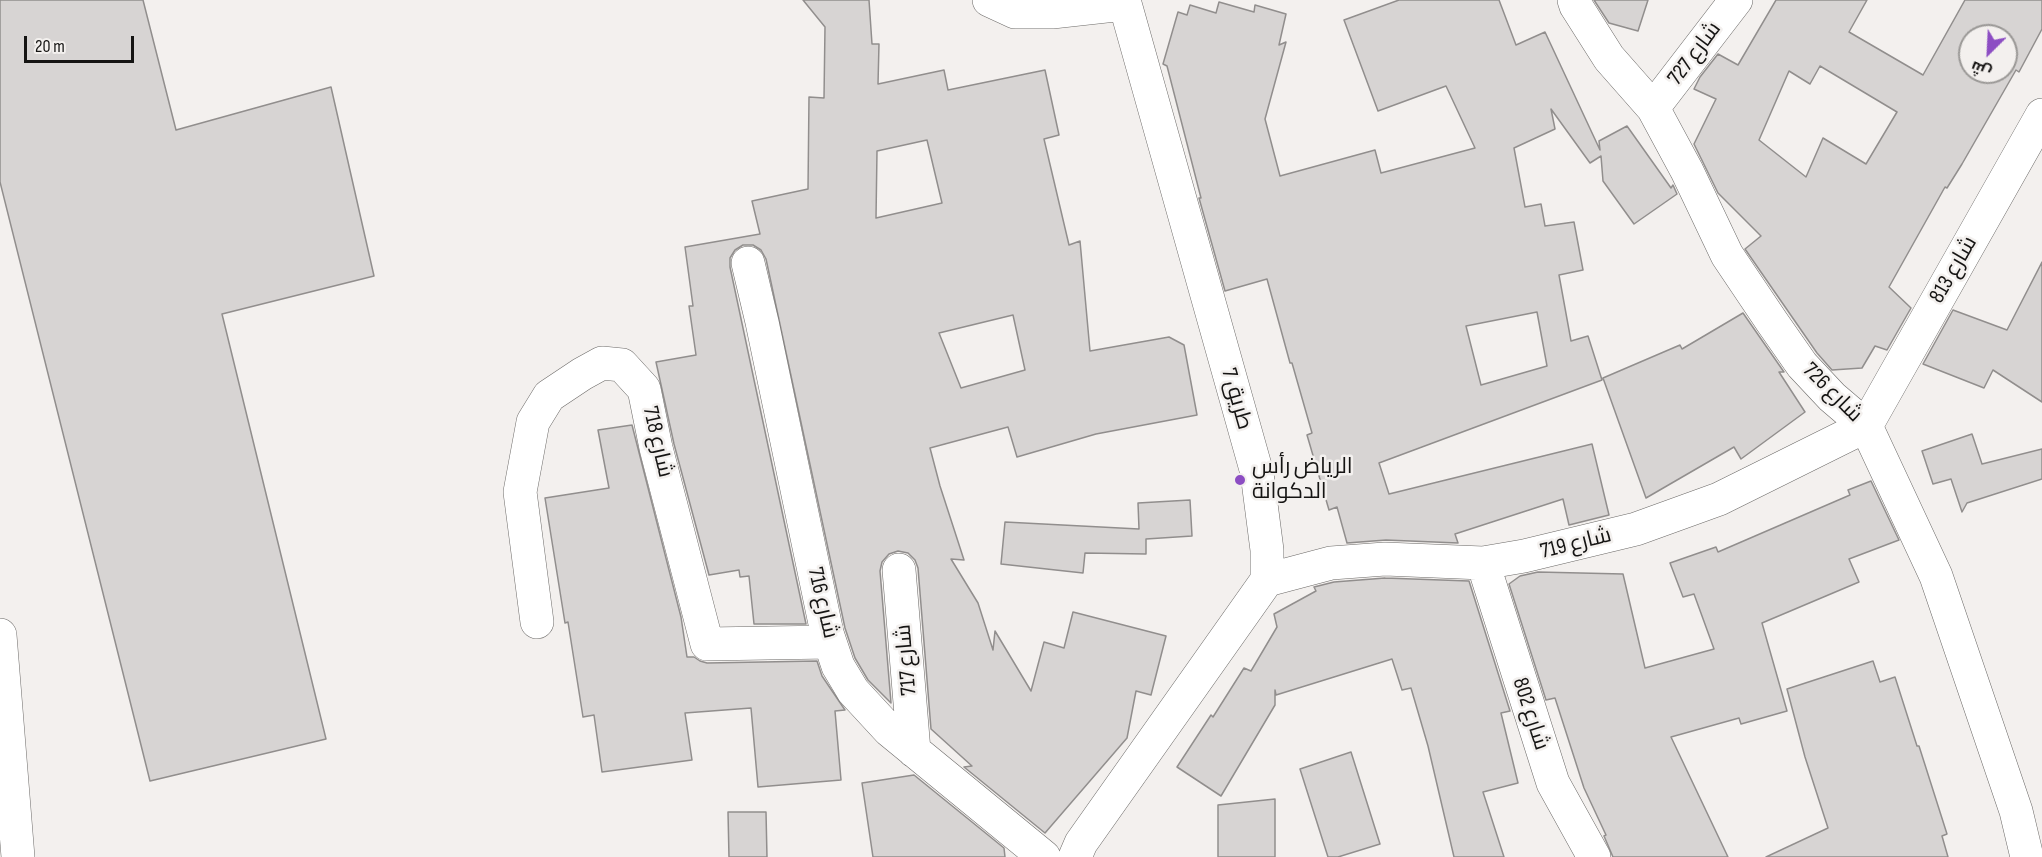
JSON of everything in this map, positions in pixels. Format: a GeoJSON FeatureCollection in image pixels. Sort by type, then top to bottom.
{"type":"FeatureCollection","features":[{"type":"Feature","properties":{"kind":"street"},"geometry":{"type":"LineString","coordinates":[[989,0],[1015,12],[1052,12],[1124,2]]}},
{"type":"Feature","properties":{"kind":"street","name":"شارع 726"},"geometry":{"type":"LineString","coordinates":[[1574,0],[1609,58],[1653,108],[1734,265],[1802,365],[1832,397],[1866,426],[1936,576],[2016,811],[2027,857]]}},
{"type":"Feature","properties":{"kind":"street","name":"شارع 727"},"geometry":{"type":"LineString","coordinates":[[1653,108],[1736,0]]}},
{"type":"Feature","properties":{"kind":"street","name":"7 طريق"},"geometry":{"type":"LineString","coordinates":[[1124,2],[1257,473],[1267,550],[1267,580]]}},
{"type":"Feature","properties":{"kind":"street","name":"شارع 813"},"geometry":{"type":"LineString","coordinates":[[1866,426],[2042,115]]}},
{"type":"Feature","properties":{"kind":"street","name":"شارع 716"},"geometry":{"type":"LineString","coordinates":[[748,263],[830,642],[838,666],[853,691],[889,730],[1044,857]]}},
{"type":"Feature","properties":{"kind":"street","name":"شارع 718"},"geometry":{"type":"LineString","coordinates":[[537,622],[520,492],[532,422],[549,396],[602,363],[622,365],[645,389],[656,448],[706,644],[830,642]]}},
{"type":"Feature","properties":{"kind":"street","name":"شارع 719"},"geometry":{"type":"LineString","coordinates":[[1267,580],[1342,562],[1385,559],[1483,563],[1524,556],[1636,530],[1719,499],[1866,426]]}},
{"type":"Feature","properties":{"kind":"street","name":"شارع 802"},"geometry":{"type":"LineString","coordinates":[[1483,563],[1553,783],[1594,857]]}},
{"type":"Feature","properties":{"kind":"street","name":"شارع 717"},"geometry":{"type":"LineString","coordinates":[[899,570],[914,751]]}},
{"type":"Feature","properties":{"kind":"street"},"geometry":{"type":"LineString","coordinates":[[1074,857],[1081,843],[1267,580]]}},
{"type":"Feature","properties":{"kind":"street"},"geometry":{"type":"LineString","coordinates":[[0,635],[18,857]]}},
{"type":"Feature","properties":{"kind":"building"},"geometry":{"type":"Polygon","coordinates":[[[0,0],[143,0],[176,130],[331,87],[374,276],[222,314],[326,739],[150,781],[0,182],[0,0]]]}},
{"type":"Feature","properties":{"kind":"building"},"geometry":{"type":"Polygon","coordinates":[[[803,0],[869,0],[872,44],[879,44],[878,84],[944,70],[948,90],[1045,70],[1059,135],[1044,139],[1069,245],[1080,241],[1090,351],[1169,337],[1184,345],[1197,415],[1096,434],[1017,457],[1008,427],[930,448],[964,560],[951,559],[978,603],[993,650],[995,631],[1031,691],[1044,642],[1064,648],[1073,612],[1166,636],[1151,695],[1136,691],[1127,738],[1045,833],[964,767],[972,766],[931,729],[918,568],[915,560],[908,553],[898,551],[889,554],[882,562],[880,571],[891,703],[868,680],[855,658],[845,628],[766,259],[761,250],[753,245],[743,245],[735,250],[730,258],[730,267],[806,624],[754,624],[749,576],[740,577],[739,570],[709,575],[674,444],[656,362],[696,355],[689,306],[693,306],[685,247],[760,234],[752,201],[808,189],[809,97],[824,98],[825,27],[803,0]],[[927,140],[877,151],[876,218],[942,203],[927,140]],[[1013,315],[939,333],[961,388],[1025,370],[1013,315]]]}},
{"type":"Feature","properties":{"kind":"building"},"geometry":{"type":"Polygon","coordinates":[[[1399,0],[1499,0],[1516,45],[1545,32],[1600,150],[1599,141],[1627,126],[1671,188],[1673,185],[1677,194],[1634,224],[1603,181],[1601,156],[1590,163],[1551,109],[1555,129],[1514,148],[1525,207],[1541,204],[1545,226],[1574,222],[1583,270],[1559,275],[1571,341],[1588,336],[1602,380],[1379,463],[1389,494],[1592,444],[1609,515],[1569,525],[1563,499],[1455,534],[1458,543],[1386,540],[1347,543],[1337,507],[1329,510],[1307,435],[1312,433],[1267,279],[1225,291],[1199,198],[1201,198],[1167,66],[1163,64],[1178,12],[1187,15],[1190,5],[1216,13],[1219,2],[1254,12],[1255,5],[1286,14],[1279,45],[1286,42],[1265,119],[1280,176],[1375,150],[1381,173],[1475,148],[1446,86],[1378,111],[1344,20],[1399,0]],[[1537,312],[1466,326],[1481,385],[1547,366],[1537,312]]]}},
{"type":"Feature","properties":{"kind":"building"},"geometry":{"type":"Polygon","coordinates":[[[1594,0],[1648,0],[1638,31],[1609,23],[1594,0]]]}},
{"type":"Feature","properties":{"kind":"building"},"geometry":{"type":"Polygon","coordinates":[[[1776,0],[1867,0],[1849,32],[1923,75],[1965,0],[2042,0],[2042,29],[2019,72],[2018,24],[1958,24],[1958,84],[2008,84],[1962,164],[1947,188],[1945,187],[1889,287],[1911,308],[1887,350],[1875,346],[1862,368],[1832,370],[1817,353],[1745,249],[1761,236],[1718,193],[1694,144],[1716,99],[1694,89],[1700,77],[1718,54],[1738,65],[1776,0]],[[1820,66],[1810,84],[1789,71],[1759,140],[1806,177],[1823,138],[1866,164],[1897,112],[1820,66]]]}},
{"type":"Feature","properties":{"kind":"building"},"geometry":{"type":"Polygon","coordinates":[[[2042,262],[2042,402],[1993,370],[1984,388],[1923,364],[1953,310],[2007,330],[2042,262]]]}},
{"type":"Feature","properties":{"kind":"building"},"geometry":{"type":"Polygon","coordinates":[[[1743,313],[1784,372],[1779,372],[1805,412],[1741,459],[1734,447],[1646,498],[1603,378],[1680,345],[1682,349],[1743,313]]]}},
{"type":"Feature","properties":{"kind":"building"},"geometry":{"type":"Polygon","coordinates":[[[632,425],[681,617],[687,657],[694,657],[707,663],[817,661],[822,676],[845,710],[835,711],[841,780],[758,787],[751,708],[685,713],[692,760],[602,772],[594,715],[583,717],[545,498],[609,488],[598,430],[632,425]]]}},
{"type":"Feature","properties":{"kind":"building"},"geometry":{"type":"Polygon","coordinates":[[[1972,434],[1982,464],[2042,449],[2042,479],[1967,503],[1962,512],[1951,479],[1933,484],[1922,451],[1972,434]]]}},
{"type":"Feature","properties":{"kind":"building"},"geometry":{"type":"Polygon","coordinates":[[[1871,481],[1899,540],[1849,559],[1859,582],[1762,623],[1787,711],[1741,724],[1739,718],[1671,737],[1728,857],[1613,857],[1604,836],[1606,835],[1584,788],[1555,698],[1546,700],[1509,584],[1520,576],[1538,572],[1623,574],[1645,668],[1714,649],[1694,594],[1683,597],[1670,563],[1716,547],[1718,552],[1850,495],[1848,490],[1871,481]]]}},
{"type":"Feature","properties":{"kind":"building"},"geometry":{"type":"Polygon","coordinates":[[[1190,500],[1192,536],[1146,539],[1146,554],[1085,553],[1083,573],[1001,564],[1005,522],[1139,529],[1138,503],[1190,500]]]}},
{"type":"Feature","properties":{"kind":"building"},"geometry":{"type":"Polygon","coordinates":[[[1385,578],[1469,581],[1510,711],[1501,713],[1518,783],[1483,792],[1504,857],[1454,857],[1428,746],[1411,688],[1402,690],[1392,659],[1276,695],[1275,690],[1275,705],[1221,796],[1177,767],[1244,668],[1251,671],[1277,627],[1274,614],[1316,591],[1314,587],[1334,582],[1385,578]]]}},
{"type":"Feature","properties":{"kind":"building"},"geometry":{"type":"Polygon","coordinates":[[[1873,661],[1880,682],[1895,677],[1947,834],[1942,836],[1948,857],[1766,857],[1828,828],[1805,757],[1787,689],[1873,661]]]}},
{"type":"Feature","properties":{"kind":"building"},"geometry":{"type":"Polygon","coordinates":[[[1351,752],[1380,844],[1338,857],[1328,857],[1300,769],[1351,752]]]}},
{"type":"Feature","properties":{"kind":"building"},"geometry":{"type":"Polygon","coordinates":[[[914,775],[1004,848],[1005,857],[873,857],[862,783],[914,775]]]}},
{"type":"Feature","properties":{"kind":"building"},"geometry":{"type":"Polygon","coordinates":[[[1275,799],[1275,857],[1218,857],[1218,805],[1275,799]]]}},
{"type":"Feature","properties":{"kind":"building"},"geometry":{"type":"Polygon","coordinates":[[[728,812],[766,812],[767,857],[729,857],[728,812]]]}},
{"type":"Feature","properties":{"kind":"place","name":"الرياض رأس الدكوانة"},"geometry":{"type":"Point","coordinates":[1240,480]}}]}
